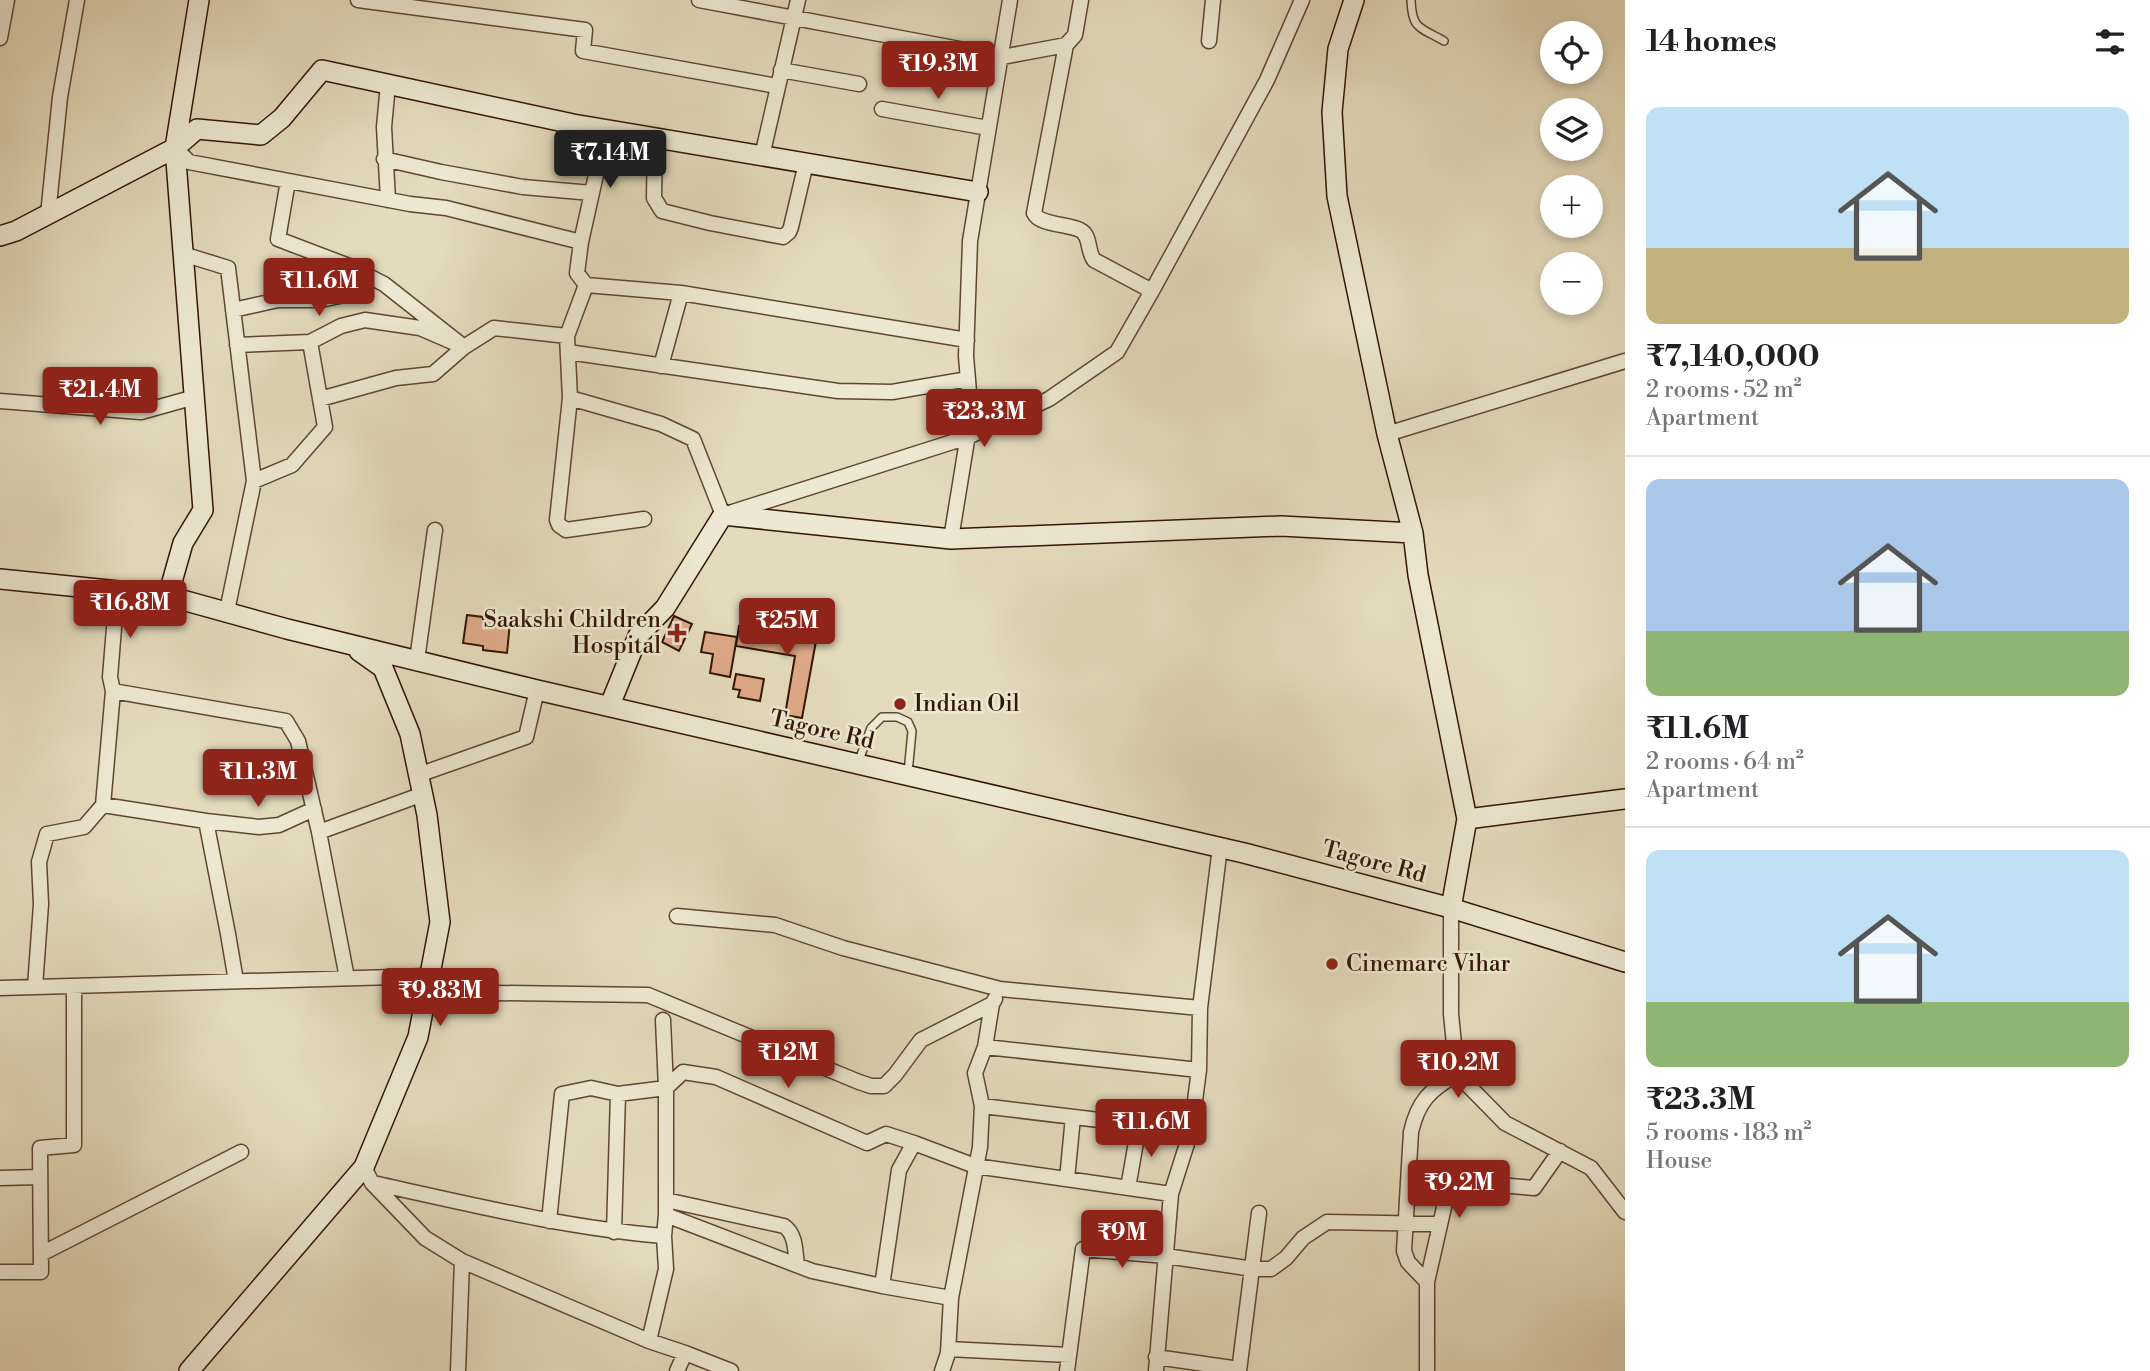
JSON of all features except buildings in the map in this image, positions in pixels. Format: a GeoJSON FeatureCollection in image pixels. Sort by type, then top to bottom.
{"type":"FeatureCollection","features":[{"type":"Feature","properties":{"kind":"street"},"geometry":{"type":"LineString","coordinates":[[0,38],[7,0]]}},
{"type":"Feature","properties":{"kind":"street"},"geometry":{"type":"LineString","coordinates":[[48,215],[60,97],[77,0]]}},
{"type":"Feature","properties":{"kind":"street"},"geometry":{"type":"LineString","coordinates":[[168,596],[183,543],[203,510],[175,148],[199,0]]}},
{"type":"Feature","properties":{"kind":"street"},"geometry":{"type":"LineString","coordinates":[[358,0],[585,30],[583,51],[777,86]]}},
{"type":"Feature","properties":{"kind":"street"},"geometry":{"type":"LineString","coordinates":[[699,0],[1002,57],[1066,45]]}},
{"type":"Feature","properties":{"kind":"street"},"geometry":{"type":"LineString","coordinates":[[762,156],[799,0]]}},
{"type":"Feature","properties":{"kind":"street"},"geometry":{"type":"LineString","coordinates":[[951,539],[971,416],[967,340],[970,241],[1010,0]]}},
{"type":"Feature","properties":{"kind":"street"},"geometry":{"type":"LineString","coordinates":[[1081,0],[1075,35],[1066,45],[1034,213],[1039,220],[1082,231],[1087,236],[1090,255],[1094,260],[1152,292]]}},
{"type":"Feature","properties":{"kind":"street"},"geometry":{"type":"LineString","coordinates":[[1209,41],[1213,0]]}},
{"type":"Feature","properties":{"kind":"street"},"geometry":{"type":"LineString","coordinates":[[610,705],[638,636],[665,608],[723,515],[968,437],[1049,399],[1117,352],[1267,80],[1301,0]]}},
{"type":"Feature","properties":{"kind":"street"},"geometry":{"type":"LineString","coordinates":[[1351,0],[1338,49],[1332,112],[1337,196],[1387,434],[1413,533],[1418,575],[1467,818],[1451,908],[1451,1014],[1457,1074],[1505,1122],[1591,1167],[1625,1212]]}},
{"type":"Feature","properties":{"kind":"street"},"geometry":{"type":"LineString","coordinates":[[0,236],[48,215],[175,148],[197,129],[261,135],[282,118],[322,70],[606,130],[978,192]]}},
{"type":"Feature","properties":{"kind":"street"},"geometry":{"type":"LineString","coordinates":[[781,70],[859,84]]}},
{"type":"Feature","properties":{"kind":"street"},"geometry":{"type":"LineString","coordinates":[[388,84],[384,127],[388,200]]}},
{"type":"Feature","properties":{"kind":"street"},"geometry":{"type":"LineString","coordinates":[[881,109],[988,128]]}},
{"type":"Feature","properties":{"kind":"street"},"geometry":{"type":"LineString","coordinates":[[606,130],[580,242],[577,273],[586,285],[681,293],[967,340]]}},
{"type":"Feature","properties":{"kind":"street"},"geometry":{"type":"LineString","coordinates":[[655,138],[654,198],[662,211],[783,237],[791,227],[806,163]]}},
{"type":"Feature","properties":{"kind":"street"},"geometry":{"type":"LineString","coordinates":[[175,148],[189,162],[388,200],[446,208],[580,242]]}},
{"type":"Feature","properties":{"kind":"street"},"geometry":{"type":"LineString","coordinates":[[384,159],[523,187],[592,193]]}},
{"type":"Feature","properties":{"kind":"street"},"geometry":{"type":"LineString","coordinates":[[288,181],[278,239],[349,266],[384,284],[464,346]]}},
{"type":"Feature","properties":{"kind":"street"},"geometry":{"type":"LineString","coordinates":[[183,254],[228,268],[254,481],[227,611]]}},
{"type":"Feature","properties":{"kind":"street"},"geometry":{"type":"LineString","coordinates":[[233,310],[278,300],[321,300],[358,292],[364,274]]}},
{"type":"Feature","properties":{"kind":"street"},"geometry":{"type":"LineString","coordinates":[[586,285],[567,336],[570,398],[559,525],[566,530],[644,519]]}},
{"type":"Feature","properties":{"kind":"street"},"geometry":{"type":"LineString","coordinates":[[661,366],[681,293]]}},
{"type":"Feature","properties":{"kind":"street"},"geometry":{"type":"LineString","coordinates":[[237,345],[310,342],[341,326],[365,320],[420,328],[464,346]]}},
{"type":"Feature","properties":{"kind":"street"},"geometry":{"type":"LineString","coordinates":[[320,399],[396,378],[433,374],[464,346],[495,328],[567,336]]}},
{"type":"Feature","properties":{"kind":"street"},"geometry":{"type":"LineString","coordinates":[[254,481],[292,466],[325,426],[310,342]]}},
{"type":"Feature","properties":{"kind":"street"},"geometry":{"type":"LineString","coordinates":[[568,352],[838,391],[892,391],[968,379]]}},
{"type":"Feature","properties":{"kind":"street"},"geometry":{"type":"LineString","coordinates":[[1387,434],[1625,361]]}},
{"type":"Feature","properties":{"kind":"street"},"geometry":{"type":"LineString","coordinates":[[0,401],[141,412],[195,397]]}},
{"type":"Feature","properties":{"kind":"street"},"geometry":{"type":"LineString","coordinates":[[570,398],[661,424],[693,439],[723,515]]}},
{"type":"Feature","properties":{"kind":"street"},"geometry":{"type":"LineString","coordinates":[[723,515],[951,539],[1281,526],[1413,533]]}},
{"type":"Feature","properties":{"kind":"street"},"geometry":{"type":"LineString","coordinates":[[416,660],[435,530]]}},
{"type":"Feature","properties":{"kind":"street","name":"Tagore Rd"},"geometry":{"type":"LineString","coordinates":[[0,579],[168,596],[287,629],[537,690],[1220,848],[1451,908],[1625,962]]}},
{"type":"Feature","properties":{"kind":"street"},"geometry":{"type":"LineString","coordinates":[[35,987],[41,904],[39,862],[47,834],[84,827],[103,805],[113,691],[110,677],[117,591]]}},
{"type":"Feature","properties":{"kind":"street"},"geometry":{"type":"LineString","coordinates":[[189,1371],[368,1175],[418,1037],[440,922],[421,784],[410,734],[383,667],[347,643]]}},
{"type":"Feature","properties":{"kind":"street"},"geometry":{"type":"LineString","coordinates":[[319,832],[526,737],[537,690]]}},
{"type":"Feature","properties":{"kind":"street"},"geometry":{"type":"LineString","coordinates":[[113,691],[286,721],[298,741],[319,832],[347,978]]}},
{"type":"Feature","properties":{"kind":"street"},"geometry":{"type":"LineString","coordinates":[[1467,818],[1625,799]]}},
{"type":"Feature","properties":{"kind":"street"},"geometry":{"type":"LineString","coordinates":[[103,805],[259,827],[278,824],[313,809]]}},
{"type":"Feature","properties":{"kind":"street"},"geometry":{"type":"LineString","coordinates":[[206,821],[236,981]]}},
{"type":"Feature","properties":{"kind":"street"},"geometry":{"type":"LineString","coordinates":[[1220,848],[1200,1008],[1199,1070],[1191,1130],[1171,1194],[1156,1364],[1239,1370],[1259,1213]]}},
{"type":"Feature","properties":{"kind":"street"},"geometry":{"type":"LineString","coordinates":[[677,916],[775,925],[843,948],[1000,989],[1200,1008]]}},
{"type":"Feature","properties":{"kind":"street"},"geometry":{"type":"LineString","coordinates":[[0,988],[347,978],[648,995],[871,1086],[884,1086],[921,1040],[992,1004]]}},
{"type":"Feature","properties":{"kind":"street"},"geometry":{"type":"LineString","coordinates":[[0,1272],[41,1272],[40,1148],[74,1145],[74,986]]}},
{"type":"Feature","properties":{"kind":"street"},"geometry":{"type":"LineString","coordinates":[[942,1371],[948,1349],[951,1298],[980,1147],[982,1107],[975,1073],[985,1047],[992,1004],[1000,989]]}},
{"type":"Feature","properties":{"kind":"street"},"geometry":{"type":"LineString","coordinates":[[649,1341],[666,1269],[666,1088],[663,1020]]}},
{"type":"Feature","properties":{"kind":"street"},"geometry":{"type":"LineString","coordinates":[[985,1047],[1199,1070]]}},
{"type":"Feature","properties":{"kind":"street"},"geometry":{"type":"LineString","coordinates":[[549,1221],[562,1094],[591,1088],[618,1094],[666,1088],[683,1072],[716,1077],[867,1143],[886,1134],[975,1166],[1171,1194]]}},
{"type":"Feature","properties":{"kind":"street"},"geometry":{"type":"LineString","coordinates":[[1427,1282],[1408,1262],[1404,1251],[1411,1132],[1414,1118],[1426,1097],[1434,1087],[1457,1074]]}},
{"type":"Feature","properties":{"kind":"street"},"geometry":{"type":"LineString","coordinates":[[614,1232],[618,1094]]}},
{"type":"Feature","properties":{"kind":"street"},"geometry":{"type":"LineString","coordinates":[[982,1107],[1191,1130]]}},
{"type":"Feature","properties":{"kind":"street"},"geometry":{"type":"LineString","coordinates":[[1067,1179],[1073,1117]]}},
{"type":"Feature","properties":{"kind":"street"},"geometry":{"type":"LineString","coordinates":[[1128,1188],[1139,1125]]}},
{"type":"Feature","properties":{"kind":"street"},"geometry":{"type":"LineString","coordinates":[[882,1286],[899,1170],[914,1143]]}},
{"type":"Feature","properties":{"kind":"street"},"geometry":{"type":"LineString","coordinates":[[1427,1371],[1427,1282],[1450,1181],[1534,1188],[1560,1151]]}},
{"type":"Feature","properties":{"kind":"street"},"geometry":{"type":"LineString","coordinates":[[41,1254],[241,1152]]}},
{"type":"Feature","properties":{"kind":"street"},"geometry":{"type":"LineString","coordinates":[[368,1175],[549,1221],[614,1232],[664,1236]]}},
{"type":"Feature","properties":{"kind":"street"},"geometry":{"type":"LineString","coordinates":[[368,1175],[425,1238],[462,1261],[649,1341],[731,1371]]}},
{"type":"Feature","properties":{"kind":"street"},"geometry":{"type":"LineString","coordinates":[[0,1178],[40,1177]]}},
{"type":"Feature","properties":{"kind":"street"},"geometry":{"type":"LineString","coordinates":[[666,1200],[784,1226],[790,1230],[793,1237],[797,1265]]}},
{"type":"Feature","properties":{"kind":"street"},"geometry":{"type":"LineString","coordinates":[[666,1215],[813,1270],[951,1298]]}},
{"type":"Feature","properties":{"kind":"street"},"geometry":{"type":"LineString","coordinates":[[1068,1371],[1083,1249],[1271,1269],[1286,1258],[1303,1238],[1327,1222],[1440,1224]]}},
{"type":"Feature","properties":{"kind":"street"},"geometry":{"type":"LineString","coordinates":[[458,1371],[462,1261]]}},
{"type":"Feature","properties":{"kind":"street"},"geometry":{"type":"LineString","coordinates":[[948,1349],[1069,1355]]}},
{"type":"Feature","properties":{"kind":"street"},"geometry":{"type":"LineString","coordinates":[[677,1371],[685,1353]]}},
{"type":"Feature","properties":{"kind":"lane"},"geometry":{"type":"LineString","coordinates":[[1411,0],[1416,24],[1444,41]]}},
{"type":"Feature","properties":{"kind":"lane"},"geometry":{"type":"LineString","coordinates":[[858,764],[871,728],[882,718],[897,717],[908,723],[912,731],[908,776]]}},
{"type":"Feature","properties":{"kind":"place","name":"Saakshi Children Hospital"},"geometry":{"type":"Point","coordinates":[677,633]}},
{"type":"Feature","properties":{"kind":"place","name":"Indian Oil"},"geometry":{"type":"Point","coordinates":[900,704]}},
{"type":"Feature","properties":{"kind":"place","name":"Cinemarc Vihar"},"geometry":{"type":"Point","coordinates":[1332,964]}}]}
